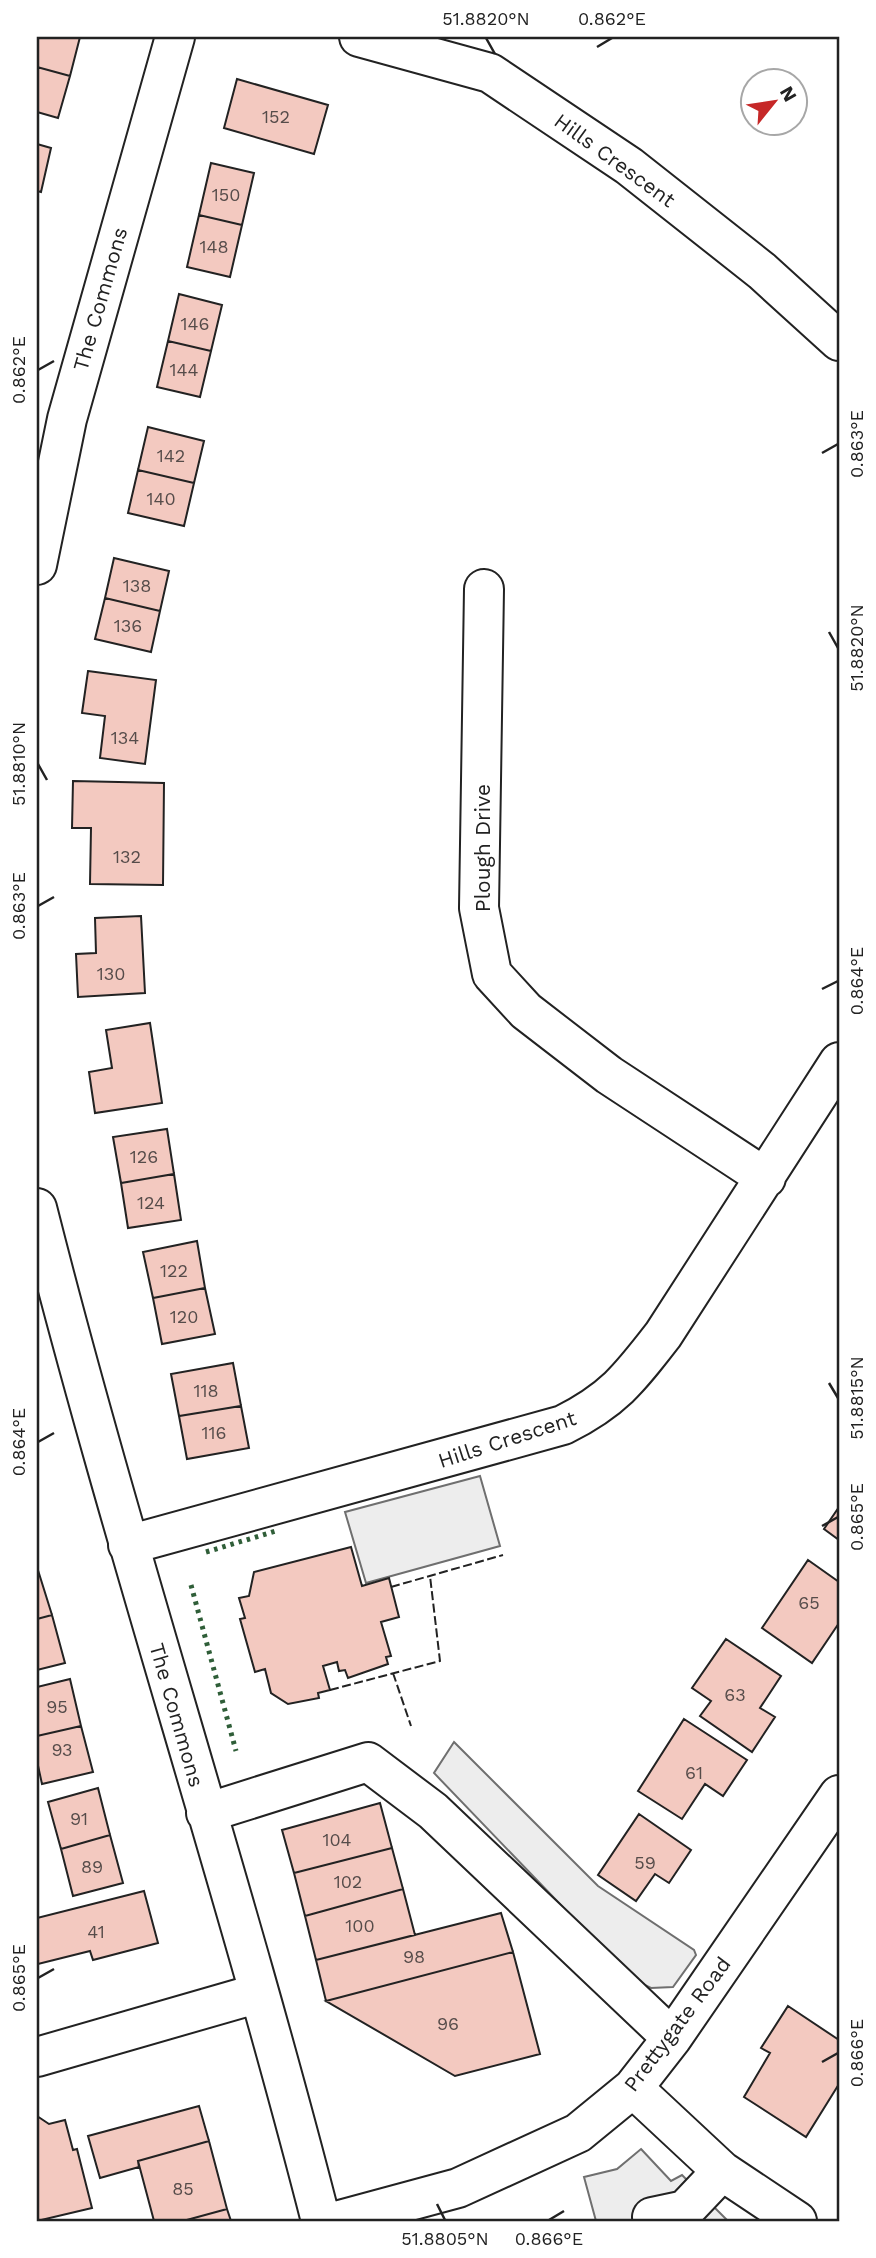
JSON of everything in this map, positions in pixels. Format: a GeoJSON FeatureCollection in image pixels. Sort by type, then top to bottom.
{"type":"FeatureCollection","features":[{"type":"Feature","properties":{"kind":"street","name":"The Commons"},"geometry":{"type":"LineString","coordinates":[[37,565],[52,415],[175,37]]}},
{"type":"Feature","properties":{"kind":"street","name":"Hills Crescent"},"geometry":{"type":"LineString","coordinates":[[359,37],[490,73],[629,166],[762,271],[839,341]]}},
{"type":"Feature","properties":{"kind":"street","name":"Plough Drive"},"geometry":{"type":"LineString","coordinates":[[484,589],[479,908],[492,974],[526,1011],[609,1075],[766,1178]]}},
{"type":"Feature","properties":{"kind":"street","name":"Hills Crescent"},"geometry":{"type":"LineString","coordinates":[[128,1545],[563,1425],[598,1408],[630,1378],[663,1335],[839,1062]]}},
{"type":"Feature","properties":{"kind":"street","name":"The Commons"},"geometry":{"type":"LineString","coordinates":[[37,1208],[128,1545],[259,1993],[321,2221]]}},
{"type":"Feature","properties":{"kind":"street"},"geometry":{"type":"LineString","coordinates":[[206,1814],[368,1762],[433,1811],[671,2038]]}},
{"type":"Feature","properties":{"kind":"street","name":"Prettygate Road"},"geometry":{"type":"LineString","coordinates":[[336,2221],[458,2188],[578,2133],[633,2088],[671,2038],[839,1795]]}},
{"type":"Feature","properties":{"kind":"street"},"geometry":{"type":"LineString","coordinates":[[37,2057],[259,1993]]}},
{"type":"Feature","properties":{"kind":"street"},"geometry":{"type":"LineString","coordinates":[[633,2088],[722,2171],[797,2221]]}},
{"type":"Feature","properties":{"kind":"street"},"geometry":{"type":"LineString","coordinates":[[652,2217],[685,2210],[722,2171]]}},
{"type":"Feature","properties":{"kind":"shaded area"},"geometry":{"type":"Polygon","coordinates":[[[480,1476],[500,1546],[366,1583],[345,1512],[480,1476]]]}},
{"type":"Feature","properties":{"kind":"shaded area"},"geometry":{"type":"Polygon","coordinates":[[[454,1742],[598,1886],[694,1950],[696,1955],[673,1987],[651,1988],[632,1979],[434,1773],[454,1742]]]}},
{"type":"Feature","properties":{"kind":"shaded area"},"geometry":{"type":"Polygon","coordinates":[[[641,2149],[671,2181],[682,2175],[728,2221],[596,2221],[584,2177],[617,2169],[641,2149]]]}},
{"type":"Feature","properties":{"kind":"building"},"geometry":{"type":"Polygon","coordinates":[[[37,37],[80,37],[70,76],[37,67],[37,37]]]}},
{"type":"Feature","properties":{"kind":"building"},"geometry":{"type":"Polygon","coordinates":[[[37,67],[70,76],[58,118],[37,112],[37,67]]]}},
{"type":"Feature","properties":{"kind":"building"},"geometry":{"type":"Polygon","coordinates":[[[237,79],[328,105],[314,154],[224,128],[237,79]]]}},
{"type":"Feature","properties":{"kind":"building"},"geometry":{"type":"Polygon","coordinates":[[[37,144],[51,148],[41,192],[37,191],[37,144]]]}},
{"type":"Feature","properties":{"kind":"building"},"geometry":{"type":"Polygon","coordinates":[[[211,163],[254,173],[242,225],[199,215],[211,163]]]}},
{"type":"Feature","properties":{"kind":"building"},"geometry":{"type":"Polygon","coordinates":[[[199,215],[242,225],[230,277],[187,267],[199,215]]]}},
{"type":"Feature","properties":{"kind":"building"},"geometry":{"type":"Polygon","coordinates":[[[179,294],[222,305],[211,351],[168,341],[179,294]]]}},
{"type":"Feature","properties":{"kind":"building"},"geometry":{"type":"Polygon","coordinates":[[[168,341],[211,351],[200,397],[157,387],[168,341]]]}},
{"type":"Feature","properties":{"kind":"building"},"geometry":{"type":"Polygon","coordinates":[[[148,427],[204,441],[194,483],[138,470],[148,427]]]}},
{"type":"Feature","properties":{"kind":"building"},"geometry":{"type":"Polygon","coordinates":[[[138,470],[194,483],[184,526],[128,513],[138,470]]]}},
{"type":"Feature","properties":{"kind":"building"},"geometry":{"type":"Polygon","coordinates":[[[114,558],[169,571],[160,611],[105,598],[114,558]]]}},
{"type":"Feature","properties":{"kind":"building"},"geometry":{"type":"Polygon","coordinates":[[[105,598],[160,611],[151,652],[95,639],[105,598]]]}},
{"type":"Feature","properties":{"kind":"building"},"geometry":{"type":"Polygon","coordinates":[[[88,671],[156,680],[145,764],[100,758],[105,716],[82,713],[88,671]]]}},
{"type":"Feature","properties":{"kind":"building"},"geometry":{"type":"Polygon","coordinates":[[[73,781],[164,783],[163,885],[90,884],[91,828],[72,828],[73,781]]]}},
{"type":"Feature","properties":{"kind":"building"},"geometry":{"type":"Polygon","coordinates":[[[141,916],[145,993],[78,997],[76,954],[96,953],[95,918],[141,916]]]}},
{"type":"Feature","properties":{"kind":"building"},"geometry":{"type":"Polygon","coordinates":[[[150,1023],[162,1103],[95,1113],[89,1072],[112,1068],[106,1030],[150,1023]]]}},
{"type":"Feature","properties":{"kind":"building"},"geometry":{"type":"Polygon","coordinates":[[[167,1129],[174,1174],[121,1183],[113,1137],[167,1129]]]}},
{"type":"Feature","properties":{"kind":"building"},"geometry":{"type":"Polygon","coordinates":[[[174,1174],[181,1220],[128,1228],[121,1183],[174,1174]]]}},
{"type":"Feature","properties":{"kind":"building"},"geometry":{"type":"Polygon","coordinates":[[[197,1241],[205,1288],[153,1298],[143,1252],[197,1241]]]}},
{"type":"Feature","properties":{"kind":"building"},"geometry":{"type":"Polygon","coordinates":[[[205,1288],[215,1334],[162,1344],[153,1298],[205,1288]]]}},
{"type":"Feature","properties":{"kind":"building"},"geometry":{"type":"Polygon","coordinates":[[[233,1363],[241,1406],[179,1416],[171,1374],[233,1363]]]}},
{"type":"Feature","properties":{"kind":"building"},"geometry":{"type":"Polygon","coordinates":[[[241,1406],[249,1448],[187,1459],[179,1416],[241,1406]]]}},
{"type":"Feature","properties":{"kind":"building"},"geometry":{"type":"Polygon","coordinates":[[[839,1507],[839,1540],[824,1529],[839,1507]]]}},
{"type":"Feature","properties":{"kind":"building"},"geometry":{"type":"Polygon","coordinates":[[[351,1547],[362,1586],[389,1578],[399,1617],[381,1622],[391,1656],[386,1657],[388,1664],[348,1678],[345,1670],[339,1671],[337,1662],[323,1666],[330,1690],[318,1693],[319,1698],[288,1704],[271,1693],[265,1669],[255,1672],[240,1619],[245,1618],[239,1598],[249,1596],[254,1572],[351,1547]]]}},
{"type":"Feature","properties":{"kind":"building"},"geometry":{"type":"Polygon","coordinates":[[[808,1560],[839,1582],[839,1623],[812,1663],[762,1628],[808,1560]]]}},
{"type":"Feature","properties":{"kind":"building"},"geometry":{"type":"Polygon","coordinates":[[[37,1567],[52,1615],[37,1619],[37,1567]]]}},
{"type":"Feature","properties":{"kind":"building"},"geometry":{"type":"Polygon","coordinates":[[[52,1615],[65,1663],[37,1670],[37,1619],[52,1615]]]}},
{"type":"Feature","properties":{"kind":"building"},"geometry":{"type":"Polygon","coordinates":[[[726,1639],[781,1676],[760,1708],[775,1717],[752,1752],[700,1716],[711,1701],[692,1688],[726,1639]]]}},
{"type":"Feature","properties":{"kind":"building"},"geometry":{"type":"Polygon","coordinates":[[[70,1679],[81,1726],[37,1736],[37,1687],[70,1679]]]}},
{"type":"Feature","properties":{"kind":"building"},"geometry":{"type":"Polygon","coordinates":[[[684,1719],[747,1760],[723,1796],[705,1784],[682,1819],[638,1791],[684,1719]]]}},
{"type":"Feature","properties":{"kind":"building"},"geometry":{"type":"Polygon","coordinates":[[[81,1726],[93,1772],[42,1784],[37,1761],[37,1736],[81,1726]]]}},
{"type":"Feature","properties":{"kind":"building"},"geometry":{"type":"Polygon","coordinates":[[[98,1788],[110,1835],[61,1849],[48,1802],[98,1788]]]}},
{"type":"Feature","properties":{"kind":"building"},"geometry":{"type":"Polygon","coordinates":[[[380,1803],[392,1848],[294,1873],[282,1830],[380,1803]]]}},
{"type":"Feature","properties":{"kind":"building"},"geometry":{"type":"Polygon","coordinates":[[[639,1814],[691,1850],[669,1883],[655,1874],[636,1901],[598,1875],[639,1814]]]}},
{"type":"Feature","properties":{"kind":"building"},"geometry":{"type":"Polygon","coordinates":[[[110,1835],[123,1883],[73,1896],[61,1849],[110,1835]]]}},
{"type":"Feature","properties":{"kind":"building"},"geometry":{"type":"Polygon","coordinates":[[[392,1848],[403,1889],[305,1916],[294,1873],[392,1848]]]}},
{"type":"Feature","properties":{"kind":"building"},"geometry":{"type":"Polygon","coordinates":[[[403,1889],[415,1935],[316,1960],[305,1916],[403,1889]]]}},
{"type":"Feature","properties":{"kind":"building"},"geometry":{"type":"Polygon","coordinates":[[[144,1891],[158,1943],[93,1960],[90,1951],[38,1964],[37,1918],[144,1891]]]}},
{"type":"Feature","properties":{"kind":"building"},"geometry":{"type":"Polygon","coordinates":[[[501,1913],[513,1952],[326,2001],[316,1960],[501,1913]]]}},
{"type":"Feature","properties":{"kind":"building"},"geometry":{"type":"Polygon","coordinates":[[[513,1952],[540,2054],[455,2076],[326,2001],[513,1952]]]}},
{"type":"Feature","properties":{"kind":"building"},"geometry":{"type":"Polygon","coordinates":[[[788,2006],[839,2040],[839,2084],[806,2137],[744,2097],[770,2053],[761,2048],[788,2006]]]}},
{"type":"Feature","properties":{"kind":"building"},"geometry":{"type":"Polygon","coordinates":[[[199,2106],[209,2141],[138,2161],[139,2167],[100,2178],[88,2136],[199,2106]]]}},
{"type":"Feature","properties":{"kind":"building"},"geometry":{"type":"Polygon","coordinates":[[[37,2116],[49,2124],[65,2120],[73,2150],[77,2149],[92,2208],[37,2221],[37,2116]]]}},
{"type":"Feature","properties":{"kind":"building"},"geometry":{"type":"Polygon","coordinates":[[[209,2141],[227,2209],[183,2221],[154,2221],[138,2161],[209,2141]]]}},
{"type":"Feature","properties":{"kind":"building"},"geometry":{"type":"Polygon","coordinates":[[[227,2209],[231,2221],[183,2221],[227,2209]]]}},
{"type":"Feature","properties":{"kind":"hedge"},"geometry":{"type":"LineString","coordinates":[[206,1552],[276,1531]]}},
{"type":"Feature","properties":{"kind":"hedge"},"geometry":{"type":"LineString","coordinates":[[191,1585],[236,1751]]}},
{"type":"Feature","properties":{"kind":"fence"},"geometry":{"type":"LineString","coordinates":[[391,1587],[503,1555]]}},
{"type":"Feature","properties":{"kind":"fence"},"geometry":{"type":"LineString","coordinates":[[330,1690],[440,1661],[430,1576]]}},
{"type":"Feature","properties":{"kind":"fence"},"geometry":{"type":"LineString","coordinates":[[393,1673],[411,1726]]}}]}
